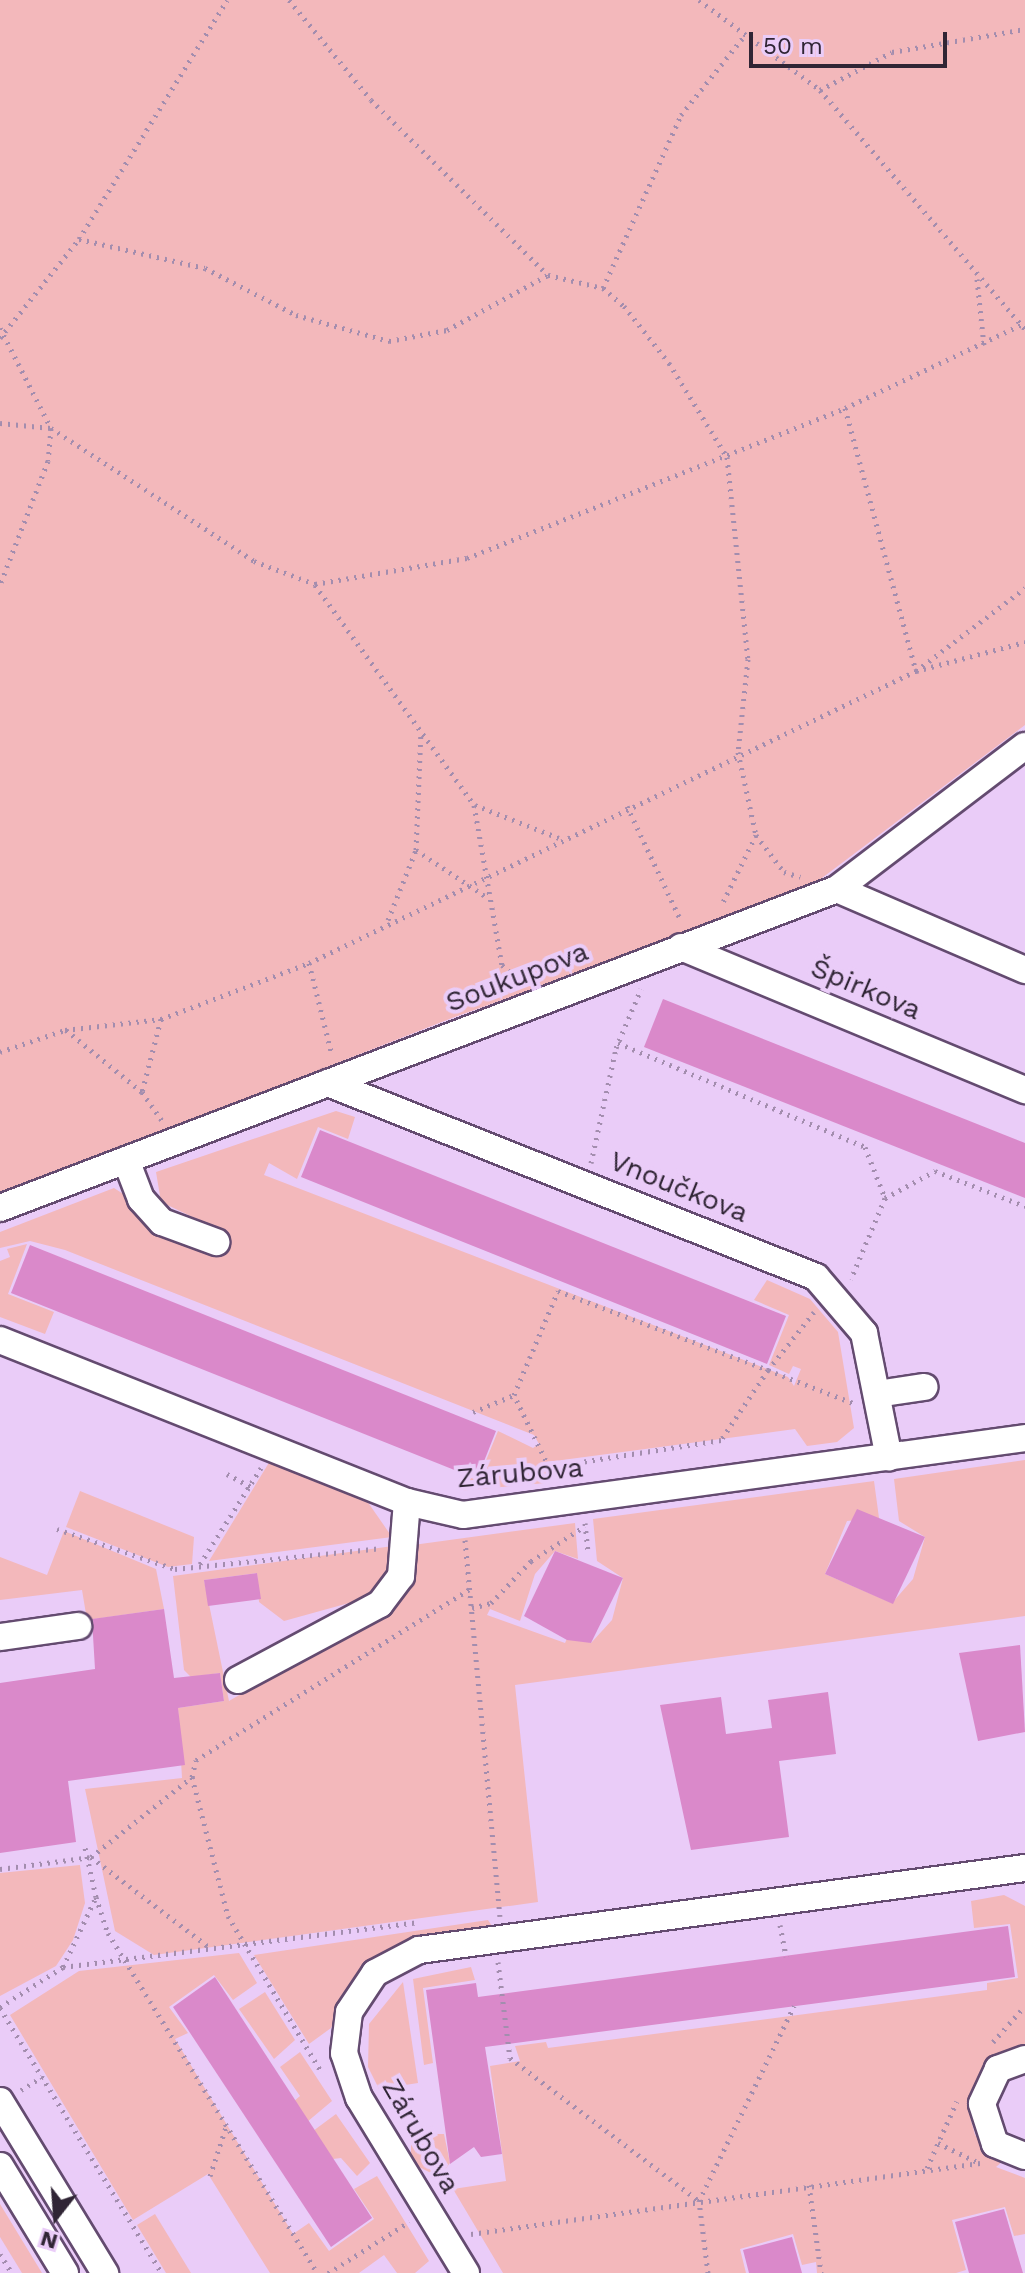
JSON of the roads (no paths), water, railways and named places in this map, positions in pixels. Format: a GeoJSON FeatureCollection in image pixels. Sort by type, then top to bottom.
{"type":"FeatureCollection","features":[{"type":"Feature","properties":{"kind":"street","name":"Soukupova"},"geometry":{"type":"LineString","coordinates":[[0,1208],[837,889],[962,808],[1025,746]]}},
{"type":"Feature","properties":{"kind":"street"},"geometry":{"type":"LineString","coordinates":[[837,889],[1025,970]]}},
{"type":"Feature","properties":{"kind":"street","name":"Špirkova"},"geometry":{"type":"LineString","coordinates":[[693,942],[1025,1090]]}},
{"type":"Feature","properties":{"kind":"street","name":"Vnoučkova"},"geometry":{"type":"LineString","coordinates":[[334,1081],[816,1277],[842,1299],[864,1333],[865,1398],[889,1458]]}},
{"type":"Feature","properties":{"kind":"street"},"geometry":{"type":"LineString","coordinates":[[126,1160],[141,1199],[162,1222],[216,1242]]}},
{"type":"Feature","properties":{"kind":"street","name":"Zárubova"},"geometry":{"type":"LineString","coordinates":[[0,1340],[407,1502],[463,1515],[1025,1438]]}},
{"type":"Feature","properties":{"kind":"street"},"geometry":{"type":"LineString","coordinates":[[865,1398],[924,1387]]}},
{"type":"Feature","properties":{"kind":"street"},"geometry":{"type":"LineString","coordinates":[[238,1680],[380,1604],[401,1576],[407,1502]]}},
{"type":"Feature","properties":{"kind":"street"},"geometry":{"type":"LineString","coordinates":[[0,1637],[78,1626]]}},
{"type":"Feature","properties":{"kind":"street","name":"Zárubova"},"geometry":{"type":"LineString","coordinates":[[466,2273],[359,2098],[344,2053],[349,2012],[375,1973],[419,1950],[1025,1868]]}},
{"type":"Feature","properties":{"kind":"street"},"geometry":{"type":"LineString","coordinates":[[1025,2059],[998,2069],[982,2104],[995,2144],[1025,2156]]}},
{"type":"Feature","properties":{"kind":"street"},"geometry":{"type":"LineString","coordinates":[[0,2101],[105,2273]]}},
{"type":"Feature","properties":{"kind":"street"},"geometry":{"type":"LineString","coordinates":[[0,2166],[65,2273]]}}]}
